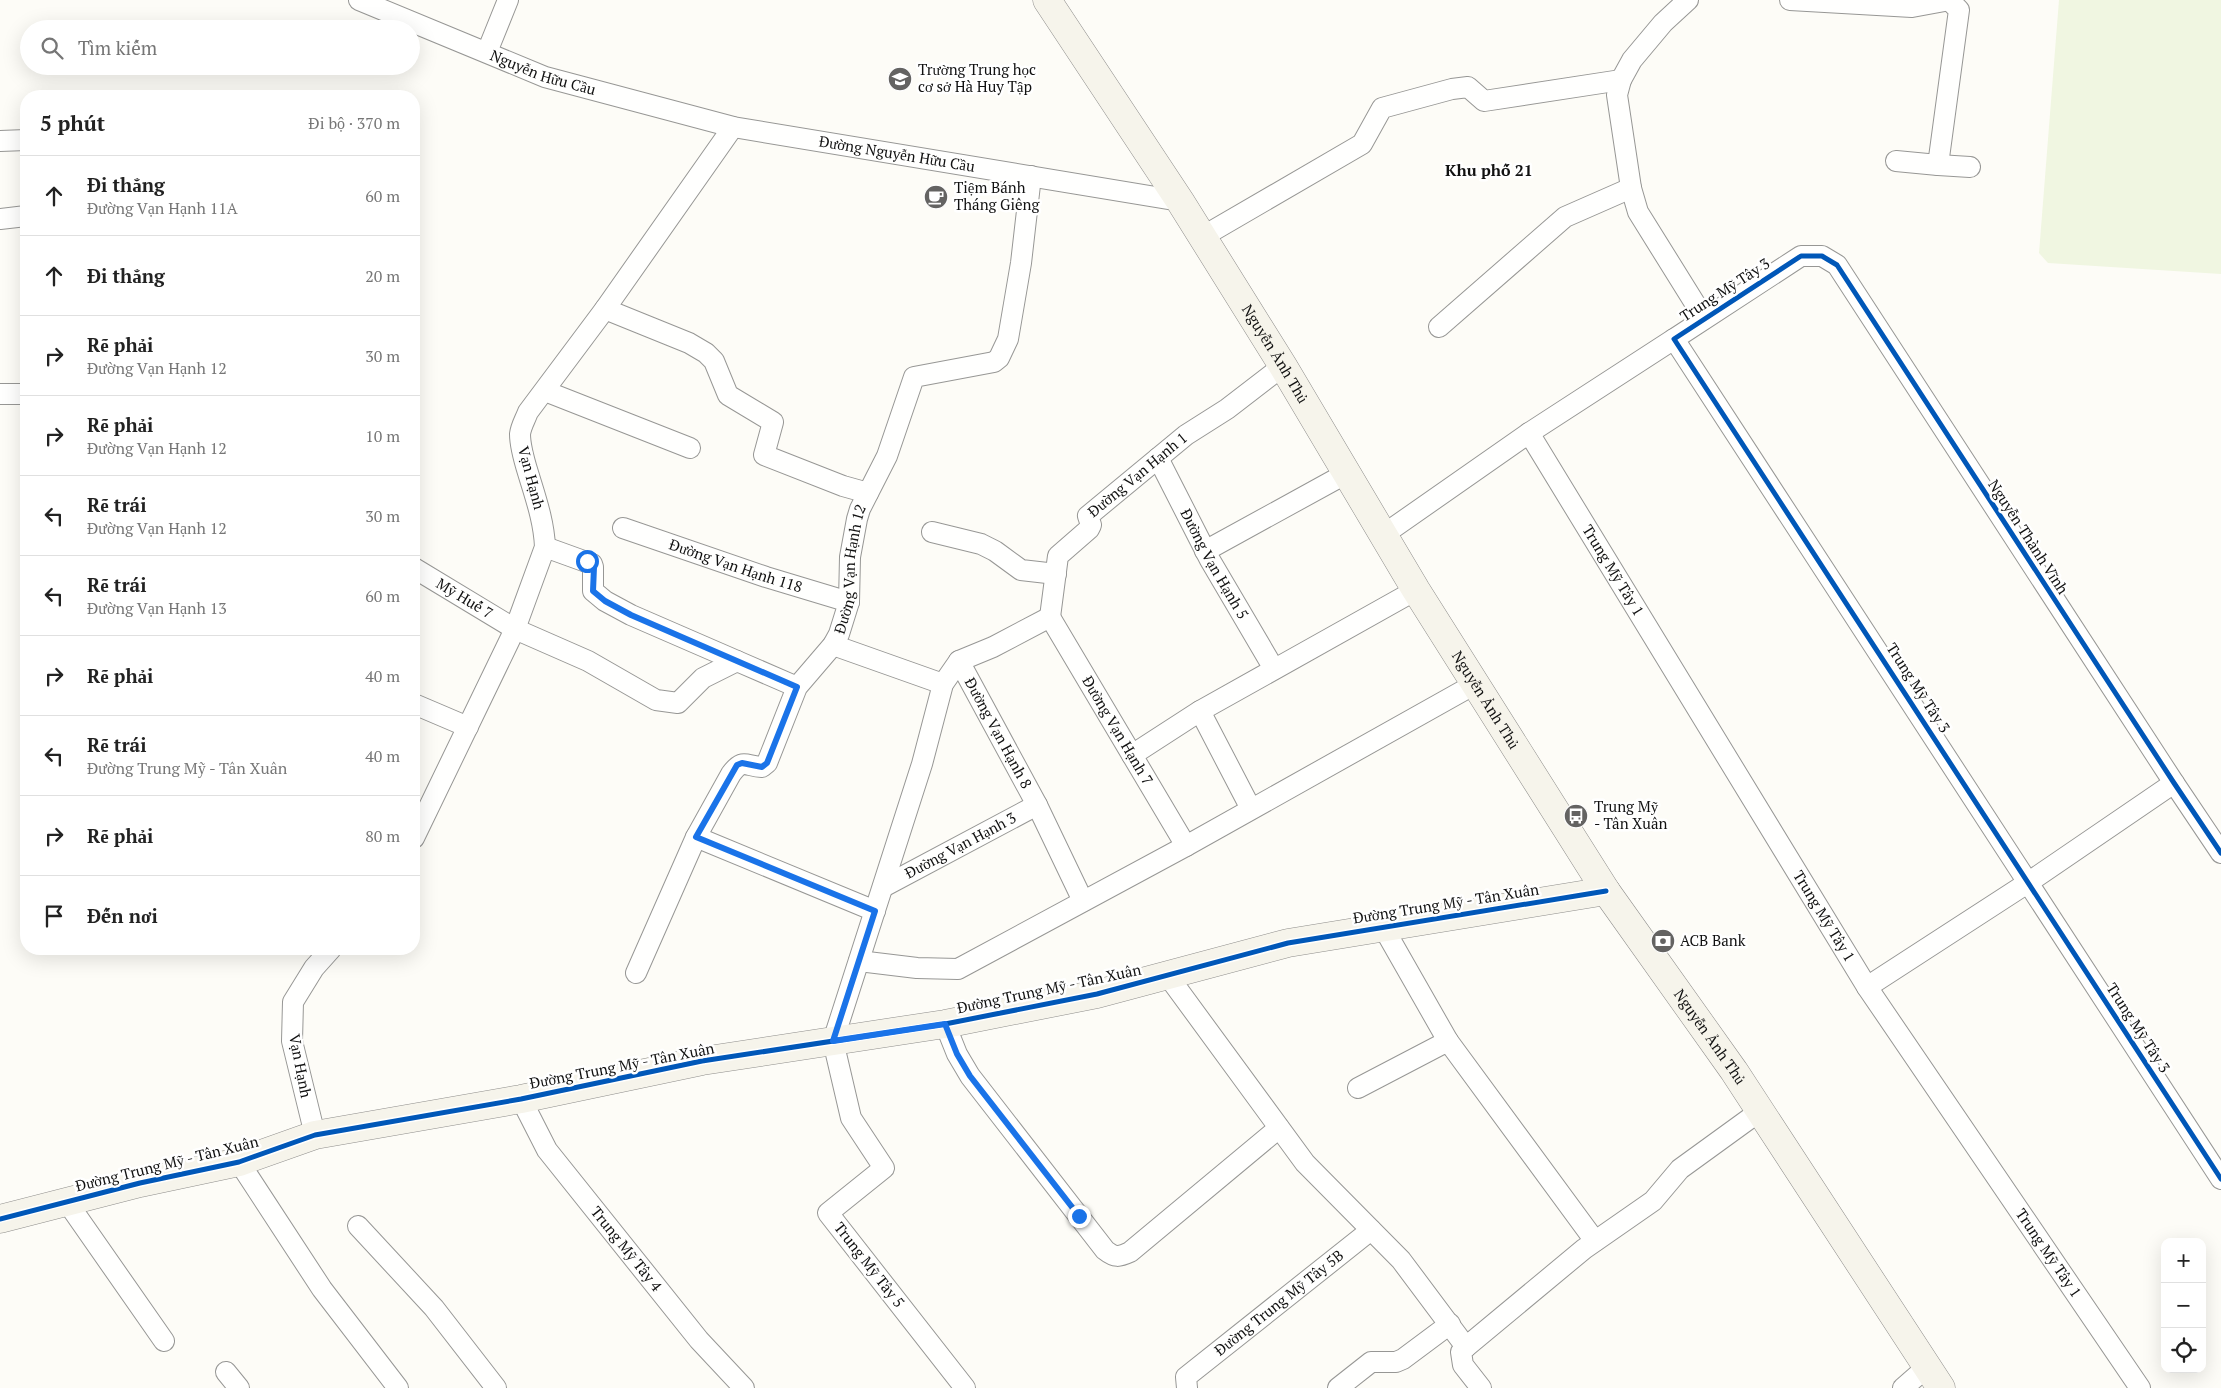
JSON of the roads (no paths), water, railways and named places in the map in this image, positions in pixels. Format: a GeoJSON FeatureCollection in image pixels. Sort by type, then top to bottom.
{"type":"FeatureCollection","features":[{"type":"Feature","properties":{"kind":"street","name":"Nguyễn Hữu Cầu"},"geometry":{"type":"LineString","coordinates":[[359,0],[408,20]]}},
{"type":"Feature","properties":{"kind":"street"},"geometry":{"type":"LineString","coordinates":[[487,52],[508,0]]}},
{"type":"Feature","properties":{"kind":"street","name":"Nguyễn Ảnh Thủ"},"geometry":{"type":"LineString","coordinates":[[1047,0],[1180,200],[1283,366],[1416,590],[1606,891],[1734,1071],[1934,1377]]}},
{"type":"Feature","properties":{"kind":"street"},"geometry":{"type":"LineString","coordinates":[[1688,0],[1663,23],[1632,60],[1620,80],[1617,95],[1631,188],[1638,212],[1704,318]]}},
{"type":"Feature","properties":{"kind":"street"},"geometry":{"type":"LineString","coordinates":[[1790,0],[1912,7],[1950,0],[1960,10],[1938,165]]}},
{"type":"Feature","properties":{"kind":"street","name":"Nguyễn Hữu Cầu"},"geometry":{"type":"LineString","coordinates":[[420,25],[545,76],[733,127]]}},
{"type":"Feature","properties":{"kind":"street"},"geometry":{"type":"LineString","coordinates":[[1202,237],[1362,144],[1382,108],[1452,89],[1468,87],[1484,101],[1620,80]]}},
{"type":"Feature","properties":{"kind":"street","name":"Đường Nguyễn Hữu Cầu"},"geometry":{"type":"LineString","coordinates":[[733,127],[1180,200]]}},
{"type":"Feature","properties":{"kind":"street","name":"Vạn Hạnh"},"geometry":{"type":"LineString","coordinates":[[421,806],[468,727],[515,629],[545,547],[545,533],[524,460],[520,436],[522,425],[528,412],[605,309],[733,127]]}},
{"type":"Feature","properties":{"kind":"street"},"geometry":{"type":"LineString","coordinates":[[0,141],[20,140]]}},
{"type":"Feature","properties":{"kind":"street"},"geometry":{"type":"LineString","coordinates":[[1896,161],[1970,167]]}},
{"type":"Feature","properties":{"kind":"street","name":"Đường Vạn Hạnh 12"},"geometry":{"type":"LineString","coordinates":[[636,973],[696,837],[737,765],[742,763],[762,767],[767,763],[797,687],[833,645],[850,602],[850,557],[860,509],[887,456],[914,376],[994,362],[1004,350],[1008,339],[1021,263],[1031,176]]}},
{"type":"Feature","properties":{"kind":"street"},"geometry":{"type":"LineString","coordinates":[[1439,327],[1565,217],[1631,188]]}},
{"type":"Feature","properties":{"kind":"street"},"geometry":{"type":"LineString","coordinates":[[0,218],[20,216]]}},
{"type":"Feature","properties":{"kind":"street","name":"Trung Mỹ Tây 3"},"geometry":{"type":"LineString","coordinates":[[1801,256],[1674,339],[2221,1179]]}},
{"type":"Feature","properties":{"kind":"street","name":"Nguyễn Thành Vĩnh"},"geometry":{"type":"LineString","coordinates":[[1801,256],[1822,256],[1837,265],[2174,784],[2221,853]]}},
{"type":"Feature","properties":{"kind":"street"},"geometry":{"type":"LineString","coordinates":[[605,309],[689,343],[706,352],[716,366],[728,395],[773,422],[764,454],[843,486],[868,493]]}},
{"type":"Feature","properties":{"kind":"street"},"geometry":{"type":"LineString","coordinates":[[1384,535],[1528,433],[1674,339]]}},
{"type":"Feature","properties":{"kind":"street","name":"Đường Vạn Hạnh 1"},"geometry":{"type":"LineString","coordinates":[[1050,617],[1058,556],[1089,529],[1088,516],[1186,435],[1227,409],[1283,366]]}},
{"type":"Feature","properties":{"kind":"street"},"geometry":{"type":"LineString","coordinates":[[545,391],[690,448]]}},
{"type":"Feature","properties":{"kind":"street"},"geometry":{"type":"LineString","coordinates":[[0,394],[20,394]]}},
{"type":"Feature","properties":{"kind":"street","name":"Trung Mỹ Tây 1"},"geometry":{"type":"LineString","coordinates":[[1528,433],[1866,987],[2140,1388]]}},
{"type":"Feature","properties":{"kind":"street","name":"Đường Vạn Hạnh 5"},"geometry":{"type":"LineString","coordinates":[[1158,458],[1205,550],[1274,669]]}},
{"type":"Feature","properties":{"kind":"street"},"geometry":{"type":"LineString","coordinates":[[1205,550],[1347,474]]}},
{"type":"Feature","properties":{"kind":"street","name":"Đường Vạn Hạnh 118"},"geometry":{"type":"LineString","coordinates":[[623,528],[766,577],[850,602]]}},
{"type":"Feature","properties":{"kind":"street"},"geometry":{"type":"LineString","coordinates":[[932,532],[981,544],[995,551],[1021,570],[1056,574]]}},
{"type":"Feature","properties":{"kind":"street"},"geometry":{"type":"LineString","coordinates":[[545,547],[592,564],[594,567],[593,591],[605,601],[631,615],[797,687]]}},
{"type":"Feature","properties":{"kind":"street","name":"Mỹ Huế 7"},"geometry":{"type":"LineString","coordinates":[[420,572],[515,629],[588,661],[656,700],[678,702],[703,678],[737,662]]}},
{"type":"Feature","properties":{"kind":"street"},"geometry":{"type":"LineString","coordinates":[[1132,755],[1200,710],[1416,590]]}},
{"type":"Feature","properties":{"kind":"street"},"geometry":{"type":"LineString","coordinates":[[833,1041],[922,764],[943,684],[959,662],[993,647],[1050,617]]}},
{"type":"Feature","properties":{"kind":"street","name":"Đường Vạn Hạnh 7"},"geometry":{"type":"LineString","coordinates":[[1050,617],[1186,846]]}},
{"type":"Feature","properties":{"kind":"street"},"geometry":{"type":"LineString","coordinates":[[833,645],[943,684]]}},
{"type":"Feature","properties":{"kind":"street","name":"Đường Vạn Hạnh 8"},"geometry":{"type":"LineString","coordinates":[[959,662],[1036,806],[1083,901]]}},
{"type":"Feature","properties":{"kind":"street"},"geometry":{"type":"LineString","coordinates":[[859,961],[918,968],[958,969],[1186,846],[1475,684]]}},
{"type":"Feature","properties":{"kind":"street"},"geometry":{"type":"LineString","coordinates":[[420,707],[468,727]]}},
{"type":"Feature","properties":{"kind":"street"},"geometry":{"type":"LineString","coordinates":[[1200,710],[1251,809]]}},
{"type":"Feature","properties":{"kind":"street"},"geometry":{"type":"LineString","coordinates":[[1866,987],[2029,882],[2174,784]]}},
{"type":"Feature","properties":{"kind":"street","name":"Đường Vạn Hạnh 3"},"geometry":{"type":"LineString","coordinates":[[883,887],[1036,806]]}},
{"type":"Feature","properties":{"kind":"street"},"geometry":{"type":"LineString","coordinates":[[696,837],[875,911]]}},
{"type":"Feature","properties":{"kind":"street","name":"Đường Trung Mỹ - Tân Xuân"},"geometry":{"type":"LineString","coordinates":[[0,1220],[140,1183],[239,1162],[315,1135],[521,1099],[702,1061],[945,1024],[1097,994],[1288,943],[1606,891]]}},
{"type":"Feature","properties":{"kind":"street"},"geometry":{"type":"LineString","coordinates":[[1383,927],[1448,1041],[1595,1241]]}},
{"type":"Feature","properties":{"kind":"street","name":"Vạn Hạnh"},"geometry":{"type":"LineString","coordinates":[[315,1135],[292,1041],[293,1002],[314,968],[326,955]]}},
{"type":"Feature","properties":{"kind":"street"},"geometry":{"type":"LineString","coordinates":[[1168,976],[1305,1163],[1401,1260],[1466,1347]]}},
{"type":"Feature","properties":{"kind":"street"},"geometry":{"type":"LineString","coordinates":[[945,1024],[957,1054],[970,1076],[1105,1250],[1112,1255],[1119,1257],[1130,1252],[1279,1128]]}},
{"type":"Feature","properties":{"kind":"street","name":"Trung Mỹ Tây 5"},"geometry":{"type":"LineString","coordinates":[[833,1041],[851,1118],[884,1168],[828,1213],[965,1388]]}},
{"type":"Feature","properties":{"kind":"street"},"geometry":{"type":"LineString","coordinates":[[1358,1088],[1448,1041]]}},
{"type":"Feature","properties":{"kind":"street","name":"Trung Mỹ Tây 4"},"geometry":{"type":"LineString","coordinates":[[521,1099],[547,1150],[698,1340],[744,1388]]}},
{"type":"Feature","properties":{"kind":"street"},"geometry":{"type":"LineString","coordinates":[[1482,1388],[1462,1365],[1461,1352],[1466,1347],[1595,1241],[1646,1206],[1660,1194],[1674,1174],[1760,1111]]}},
{"type":"Feature","properties":{"kind":"street"},"geometry":{"type":"LineString","coordinates":[[239,1162],[322,1289],[398,1388]]}},
{"type":"Feature","properties":{"kind":"street"},"geometry":{"type":"LineString","coordinates":[[67,1202],[164,1341]]}},
{"type":"Feature","properties":{"kind":"street"},"geometry":{"type":"LineString","coordinates":[[358,1226],[434,1308],[496,1388]]}},
{"type":"Feature","properties":{"kind":"street","name":"Đường Trung Mỹ Tây 5B"},"geometry":{"type":"LineString","coordinates":[[1187,1382],[1371,1230]]}},
{"type":"Feature","properties":{"kind":"street"},"geometry":{"type":"LineString","coordinates":[[1338,1388],[1371,1362],[1396,1362],[1404,1359],[1450,1324]]}},
{"type":"Feature","properties":{"kind":"street"},"geometry":{"type":"LineString","coordinates":[[226,1372],[238,1388]]}},
{"type":"Feature","properties":{"kind":"street"},"geometry":{"type":"LineString","coordinates":[[1903,1388],[1934,1377]]}},
{"type":"Feature","properties":{"kind":"place","name":"Trường Trung học cơ sở Hà Huy Tập"},"geometry":{"type":"Point","coordinates":[900,79]}},
{"type":"Feature","properties":{"kind":"place","name":"Tiệm Bánh Tháng Giêng"},"geometry":{"type":"Point","coordinates":[936,197]}},
{"type":"Feature","properties":{"kind":"place","name":"Trung Mỹ - Tân Xuân"},"geometry":{"type":"Point","coordinates":[1576,816]}},
{"type":"Feature","properties":{"kind":"place","name":"ACB Bank"},"geometry":{"type":"Point","coordinates":[1663,941]}},
{"type":"Feature","properties":{"kind":"district","name":"Khu phố 21"},"geometry":{"type":"Point","coordinates":[1489,170]}}]}
